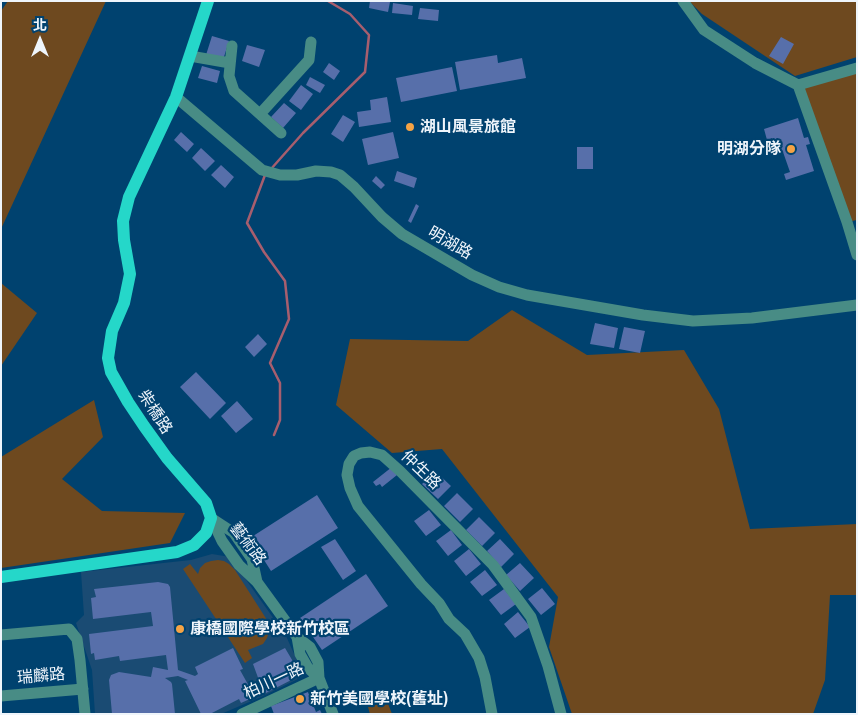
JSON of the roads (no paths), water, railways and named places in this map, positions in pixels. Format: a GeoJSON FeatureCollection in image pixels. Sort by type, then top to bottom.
{"type":"FeatureCollection","features":[{"type":"Feature","properties":{"kind":"main road"},"geometry":{"type":"LineString","coordinates":[[176,97],[208,1]]}},
{"type":"Feature","properties":{"kind":"main road","name":"柴橋路"},"geometry":{"type":"LineString","coordinates":[[176,97],[129,197],[123,221],[130,274],[124,303],[112,331],[108,358],[111,372],[128,402],[167,458],[206,503],[211,518]]}},
{"type":"Feature","properties":{"kind":"main road"},"geometry":{"type":"LineString","coordinates":[[1,577],[176,552],[194,544],[206,533],[211,518]]}},
{"type":"Feature","properties":{"kind":"street"},"geometry":{"type":"LineString","coordinates":[[683,1],[704,30],[755,64],[798,85],[857,68]]}},
{"type":"Feature","properties":{"kind":"street"},"geometry":{"type":"LineString","coordinates":[[260,114],[309,60],[310,42]]}},
{"type":"Feature","properties":{"kind":"street"},"geometry":{"type":"LineString","coordinates":[[232,46],[229,76],[234,92],[281,133]]}},
{"type":"Feature","properties":{"kind":"street"},"geometry":{"type":"LineString","coordinates":[[190,56],[230,63]]}},
{"type":"Feature","properties":{"kind":"street"},"geometry":{"type":"LineString","coordinates":[[798,85],[857,255]]}},
{"type":"Feature","properties":{"kind":"street","name":"明湖路"},"geometry":{"type":"LineString","coordinates":[[176,97],[262,170],[280,175],[297,175],[316,171],[332,172],[340,175],[402,234],[472,275],[499,287],[527,295],[643,315],[693,321],[752,318],[857,305]]}},
{"type":"Feature","properties":{"kind":"street","name":"仲生路"},"geometry":{"type":"LineString","coordinates":[[492,714],[485,677],[479,658],[464,634],[449,619],[440,603],[358,506],[350,488],[347,475],[349,464],[354,456],[370,452],[382,455],[400,470],[493,565],[531,616],[548,666],[561,714]]}},
{"type":"Feature","properties":{"kind":"street","name":"藝術路"},"geometry":{"type":"LineString","coordinates":[[211,518],[234,533],[252,559],[257,582],[297,638],[300,654],[308,668],[319,678],[334,714]]}},
{"type":"Feature","properties":{"kind":"street","name":"瑞麟路"},"geometry":{"type":"LineString","coordinates":[[1,635],[69,629],[77,639],[85,714]]}},
{"type":"Feature","properties":{"kind":"street","name":"柏川一路"},"geometry":{"type":"LineString","coordinates":[[242,714],[265,709],[319,678]]}},
{"type":"Feature","properties":{"kind":"street","name":"瑞麟路"},"geometry":{"type":"LineString","coordinates":[[1,696],[83,688]]}},
{"type":"Feature","properties":{"kind":"waterway"},"geometry":{"type":"LineString","coordinates":[[271,169],[303,133],[365,72],[369,35],[350,14],[328,1]]}},
{"type":"Feature","properties":{"kind":"waterway"},"geometry":{"type":"LineString","coordinates":[[265,175],[247,223],[264,252],[285,281],[289,319],[270,363],[280,383],[280,420],[274,435]]}},
{"type":"Feature","properties":{"kind":"place","name":"湖山風景旅館"},"geometry":{"type":"Point","coordinates":[410,127]}},
{"type":"Feature","properties":{"kind":"place","name":"明湖分隊"},"geometry":{"type":"Point","coordinates":[791,149]}},
{"type":"Feature","properties":{"kind":"place","name":"康橋國際學校新竹校區"},"geometry":{"type":"Point","coordinates":[180,629]}},
{"type":"Feature","properties":{"kind":"place","name":"新竹美國學校(舊址)"},"geometry":{"type":"Point","coordinates":[300,699]}}]}
